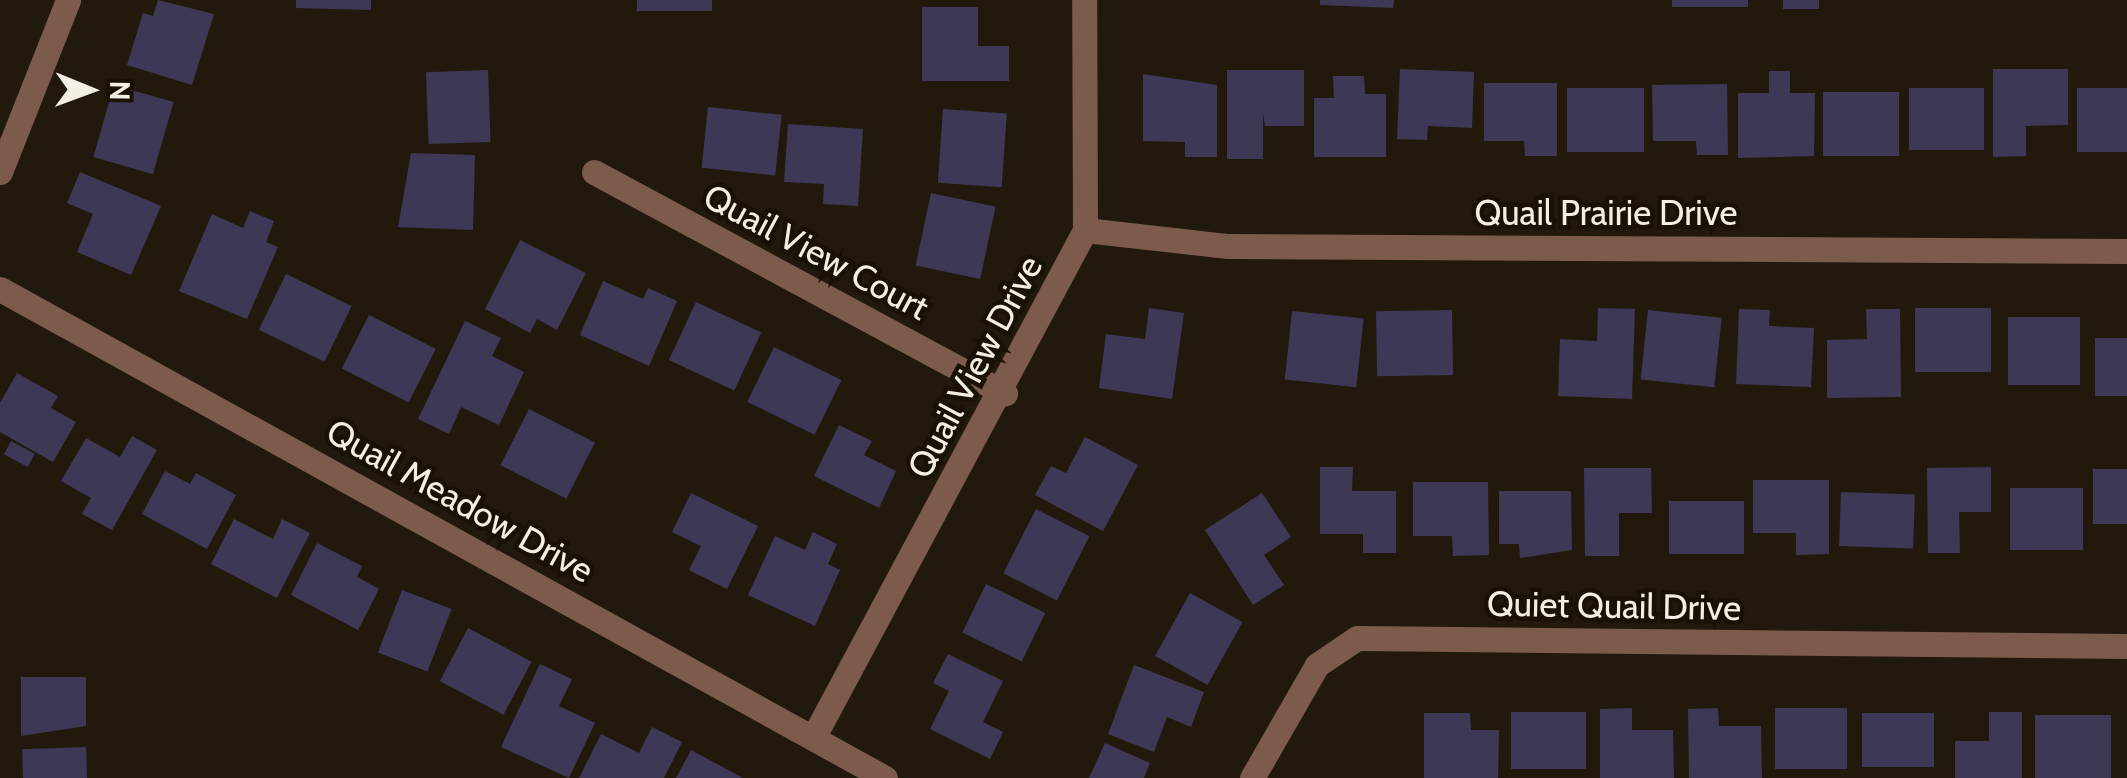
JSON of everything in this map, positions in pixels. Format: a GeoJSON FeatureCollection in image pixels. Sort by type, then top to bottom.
{"type":"FeatureCollection","features":[{"type":"Feature","properties":{"kind":"street"},"geometry":{"type":"LineString","coordinates":[[0,172],[68,0]]}},
{"type":"Feature","properties":{"kind":"street","name":"Quail View Drive"},"geometry":{"type":"LineString","coordinates":[[813,738],[1005,393],[1086,230],[1084,0]]}},
{"type":"Feature","properties":{"kind":"street","name":"Quail View Court"},"geometry":{"type":"LineString","coordinates":[[594,172],[1005,393]]}},
{"type":"Feature","properties":{"kind":"street","name":"Quail Prairie Drive"},"geometry":{"type":"LineString","coordinates":[[1086,230],[1228,246],[2127,251]]}},
{"type":"Feature","properties":{"kind":"street","name":"Quail Meadow Drive"},"geometry":{"type":"LineString","coordinates":[[0,289],[885,778]]}},
{"type":"Feature","properties":{"kind":"street","name":"Quiet Quail Drive"},"geometry":{"type":"LineString","coordinates":[[1252,778],[1317,665],[1357,638],[2127,646]]}},
{"type":"Feature","properties":{"kind":"building"},"geometry":{"type":"Polygon","coordinates":[[[158,0],[214,14],[192,85],[127,65],[143,13],[153,16],[158,0]]]}},
{"type":"Feature","properties":{"kind":"building"},"geometry":{"type":"Polygon","coordinates":[[[296,0],[371,0],[371,10],[296,8],[296,0]]]}},
{"type":"Feature","properties":{"kind":"building"},"geometry":{"type":"Polygon","coordinates":[[[637,0],[712,0],[712,11],[637,11],[637,0]]]}},
{"type":"Feature","properties":{"kind":"building"},"geometry":{"type":"Polygon","coordinates":[[[1320,0],[1394,0],[1393,8],[1320,5],[1320,0]]]}},
{"type":"Feature","properties":{"kind":"building"},"geometry":{"type":"Polygon","coordinates":[[[1672,0],[1748,0],[1748,7],[1672,7],[1672,0]]]}},
{"type":"Feature","properties":{"kind":"building"},"geometry":{"type":"Polygon","coordinates":[[[1783,0],[1819,0],[1819,9],[1783,9],[1783,0]]]}},
{"type":"Feature","properties":{"kind":"building"},"geometry":{"type":"Polygon","coordinates":[[[922,7],[978,7],[978,46],[1009,46],[1009,81],[922,81],[922,7]]]}},
{"type":"Feature","properties":{"kind":"building"},"geometry":{"type":"Polygon","coordinates":[[[1400,69],[1474,72],[1472,128],[1428,126],[1427,140],[1397,139],[1400,69]]]}},
{"type":"Feature","properties":{"kind":"building"},"geometry":{"type":"Polygon","coordinates":[[[1993,69],[2068,69],[2068,125],[2026,126],[2026,156],[1993,157],[1993,69]]]}},
{"type":"Feature","properties":{"kind":"building"},"geometry":{"type":"Polygon","coordinates":[[[488,70],[491,142],[429,144],[426,72],[488,70]]]}},
{"type":"Feature","properties":{"kind":"building"},"geometry":{"type":"Polygon","coordinates":[[[1227,70],[1304,70],[1304,126],[1265,126],[1263,114],[1263,159],[1227,159],[1227,70]]]}},
{"type":"Feature","properties":{"kind":"building"},"geometry":{"type":"Polygon","coordinates":[[[1769,71],[1790,71],[1790,93],[1815,93],[1814,156],[1738,158],[1738,93],[1769,93],[1769,71]]]}},
{"type":"Feature","properties":{"kind":"building"},"geometry":{"type":"Polygon","coordinates":[[[1143,74],[1217,85],[1217,157],[1185,157],[1185,142],[1143,141],[1143,74]]]}},
{"type":"Feature","properties":{"kind":"building"},"geometry":{"type":"Polygon","coordinates":[[[1333,76],[1364,76],[1365,94],[1386,94],[1386,157],[1314,157],[1314,98],[1334,98],[1333,76]]]}},
{"type":"Feature","properties":{"kind":"building"},"geometry":{"type":"Polygon","coordinates":[[[1484,83],[1557,83],[1557,156],[1525,156],[1524,141],[1484,141],[1484,83]]]}},
{"type":"Feature","properties":{"kind":"building"},"geometry":{"type":"Polygon","coordinates":[[[1727,84],[1728,155],[1697,155],[1696,141],[1653,141],[1652,85],[1727,84]]]}},
{"type":"Feature","properties":{"kind":"building"},"geometry":{"type":"Polygon","coordinates":[[[114,85],[174,102],[153,174],[93,157],[114,85]]]}},
{"type":"Feature","properties":{"kind":"building"},"geometry":{"type":"Polygon","coordinates":[[[1567,88],[1644,88],[1644,152],[1567,152],[1567,88]]]}},
{"type":"Feature","properties":{"kind":"building"},"geometry":{"type":"Polygon","coordinates":[[[1909,88],[1984,88],[1984,150],[1909,150],[1909,88]]]}},
{"type":"Feature","properties":{"kind":"building"},"geometry":{"type":"Polygon","coordinates":[[[2077,88],[2127,88],[2127,152],[2077,152],[2077,88]]]}},
{"type":"Feature","properties":{"kind":"building"},"geometry":{"type":"Polygon","coordinates":[[[1823,92],[1899,92],[1899,156],[1823,156],[1823,92]]]}},
{"type":"Feature","properties":{"kind":"building"},"geometry":{"type":"Polygon","coordinates":[[[708,107],[782,115],[775,175],[702,168],[708,107]]]}},
{"type":"Feature","properties":{"kind":"building"},"geometry":{"type":"Polygon","coordinates":[[[943,109],[1007,113],[1002,187],[938,183],[943,109]]]}},
{"type":"Feature","properties":{"kind":"building"},"geometry":{"type":"Polygon","coordinates":[[[788,124],[863,129],[858,206],[823,204],[824,184],[784,182],[788,124]]]}},
{"type":"Feature","properties":{"kind":"building"},"geometry":{"type":"Polygon","coordinates":[[[411,153],[475,155],[473,230],[398,227],[411,153]]]}},
{"type":"Feature","properties":{"kind":"building"},"geometry":{"type":"Polygon","coordinates":[[[80,172],[161,206],[131,275],[77,252],[93,214],[67,203],[80,172]]]}},
{"type":"Feature","properties":{"kind":"building"},"geometry":{"type":"Polygon","coordinates":[[[931,193],[996,207],[980,279],[916,265],[931,193]]]}},
{"type":"Feature","properties":{"kind":"building"},"geometry":{"type":"Polygon","coordinates":[[[250,211],[274,221],[266,242],[278,247],[247,319],[179,291],[212,214],[243,228],[250,211]]]}},
{"type":"Feature","properties":{"kind":"building"},"geometry":{"type":"Polygon","coordinates":[[[520,240],[586,273],[557,330],[537,319],[530,333],[485,309],[520,240]]]}},
{"type":"Feature","properties":{"kind":"building"},"geometry":{"type":"Polygon","coordinates":[[[286,274],[352,306],[324,362],[259,330],[286,274]]]}},
{"type":"Feature","properties":{"kind":"building"},"geometry":{"type":"Polygon","coordinates":[[[603,281],[643,299],[648,288],[677,301],[649,366],[580,335],[603,281]]]}},
{"type":"Feature","properties":{"kind":"building"},"geometry":{"type":"Polygon","coordinates":[[[696,302],[761,332],[734,390],[669,360],[696,302]]]}},
{"type":"Feature","properties":{"kind":"building"},"geometry":{"type":"Polygon","coordinates":[[[1149,308],[1184,313],[1172,399],[1099,388],[1106,334],[1145,339],[1149,308]]]}},
{"type":"Feature","properties":{"kind":"building"},"geometry":{"type":"Polygon","coordinates":[[[1598,308],[1635,309],[1632,399],[1558,396],[1560,339],[1597,341],[1598,308]]]}},
{"type":"Feature","properties":{"kind":"building"},"geometry":{"type":"Polygon","coordinates":[[[1915,308],[1991,308],[1991,372],[1915,372],[1915,308]]]}},
{"type":"Feature","properties":{"kind":"building"},"geometry":{"type":"Polygon","coordinates":[[[1739,309],[1770,310],[1769,326],[1814,328],[1811,387],[1736,384],[1739,309]]]}},
{"type":"Feature","properties":{"kind":"building"},"geometry":{"type":"Polygon","coordinates":[[[1866,309],[1900,309],[1901,397],[1827,398],[1827,340],[1867,339],[1866,309]]]}},
{"type":"Feature","properties":{"kind":"building"},"geometry":{"type":"Polygon","coordinates":[[[1452,310],[1453,375],[1377,376],[1376,311],[1452,310]]]}},
{"type":"Feature","properties":{"kind":"building"},"geometry":{"type":"Polygon","coordinates":[[[1648,310],[1722,318],[1714,387],[1641,380],[1648,310]]]}},
{"type":"Feature","properties":{"kind":"building"},"geometry":{"type":"Polygon","coordinates":[[[1292,311],[1364,319],[1356,387],[1285,380],[1292,311]]]}},
{"type":"Feature","properties":{"kind":"building"},"geometry":{"type":"Polygon","coordinates":[[[369,315],[436,349],[409,403],[342,368],[369,315]]]}},
{"type":"Feature","properties":{"kind":"building"},"geometry":{"type":"Polygon","coordinates":[[[2008,317],[2080,317],[2080,385],[2008,385],[2008,317]]]}},
{"type":"Feature","properties":{"kind":"building"},"geometry":{"type":"Polygon","coordinates":[[[465,321],[501,338],[492,356],[524,372],[499,425],[461,407],[449,434],[418,419],[465,321]]]}},
{"type":"Feature","properties":{"kind":"building"},"geometry":{"type":"Polygon","coordinates":[[[2095,338],[2127,338],[2127,396],[2095,396],[2095,338]]]}},
{"type":"Feature","properties":{"kind":"building"},"geometry":{"type":"Polygon","coordinates":[[[774,347],[841,380],[815,435],[747,402],[774,347]]]}},
{"type":"Feature","properties":{"kind":"building"},"geometry":{"type":"Polygon","coordinates":[[[17,373],[58,396],[51,408],[76,422],[53,462],[0,432],[0,403],[17,373]]]}},
{"type":"Feature","properties":{"kind":"building"},"geometry":{"type":"Polygon","coordinates":[[[529,409],[595,443],[566,499],[500,465],[529,409]]]}},
{"type":"Feature","properties":{"kind":"building"},"geometry":{"type":"Polygon","coordinates":[[[839,425],[872,441],[864,455],[896,471],[879,508],[814,476],[839,425]]]}},
{"type":"Feature","properties":{"kind":"building"},"geometry":{"type":"Polygon","coordinates":[[[132,436],[157,450],[112,530],[82,514],[91,498],[61,481],[86,438],[120,457],[132,436]]]}},
{"type":"Feature","properties":{"kind":"building"},"geometry":{"type":"Polygon","coordinates":[[[1085,437],[1138,465],[1103,531],[1035,495],[1051,466],[1066,473],[1085,437]]]}},
{"type":"Feature","properties":{"kind":"building"},"geometry":{"type":"Polygon","coordinates":[[[11,441],[35,454],[28,467],[4,454],[11,441]]]}},
{"type":"Feature","properties":{"kind":"building"},"geometry":{"type":"Polygon","coordinates":[[[1320,467],[1353,467],[1352,491],[1396,491],[1396,553],[1363,553],[1363,534],[1320,534],[1320,467]]]}},
{"type":"Feature","properties":{"kind":"building"},"geometry":{"type":"Polygon","coordinates":[[[1991,467],[1991,512],[1959,512],[1960,553],[1928,553],[1927,468],[1991,467]]]}},
{"type":"Feature","properties":{"kind":"building"},"geometry":{"type":"Polygon","coordinates":[[[1584,468],[1651,468],[1652,513],[1619,513],[1619,556],[1585,556],[1584,468]]]}},
{"type":"Feature","properties":{"kind":"building"},"geometry":{"type":"Polygon","coordinates":[[[2093,469],[2127,469],[2127,524],[2093,524],[2093,469]]]}},
{"type":"Feature","properties":{"kind":"building"},"geometry":{"type":"Polygon","coordinates":[[[165,471],[190,484],[196,473],[236,495],[207,549],[142,514],[165,471]]]}},
{"type":"Feature","properties":{"kind":"building"},"geometry":{"type":"Polygon","coordinates":[[[1753,480],[1829,480],[1829,554],[1796,555],[1796,533],[1753,533],[1753,480]]]}},
{"type":"Feature","properties":{"kind":"building"},"geometry":{"type":"Polygon","coordinates":[[[1413,482],[1488,482],[1489,555],[1453,556],[1452,536],[1413,536],[1413,482]]]}},
{"type":"Feature","properties":{"kind":"building"},"geometry":{"type":"Polygon","coordinates":[[[2010,488],[2083,488],[2083,550],[2010,550],[2010,488]]]}},
{"type":"Feature","properties":{"kind":"building"},"geometry":{"type":"Polygon","coordinates":[[[1499,491],[1571,491],[1572,550],[1520,558],[1519,544],[1499,544],[1499,491]]]}},
{"type":"Feature","properties":{"kind":"building"},"geometry":{"type":"Polygon","coordinates":[[[1841,492],[1915,495],[1913,549],[1839,546],[1841,492]]]}},
{"type":"Feature","properties":{"kind":"building"},"geometry":{"type":"Polygon","coordinates":[[[691,493],[758,526],[727,589],[689,570],[701,546],[672,532],[691,493]]]}},
{"type":"Feature","properties":{"kind":"building"},"geometry":{"type":"Polygon","coordinates":[[[1262,493],[1291,537],[1264,555],[1284,585],[1253,605],[1205,530],[1262,493]]]}},
{"type":"Feature","properties":{"kind":"building"},"geometry":{"type":"Polygon","coordinates":[[[1669,501],[1744,501],[1744,554],[1669,554],[1669,501]]]}},
{"type":"Feature","properties":{"kind":"building"},"geometry":{"type":"Polygon","coordinates":[[[1036,509],[1089,536],[1057,600],[1003,573],[1036,509]]]}},
{"type":"Feature","properties":{"kind":"building"},"geometry":{"type":"Polygon","coordinates":[[[234,519],[273,539],[282,519],[310,533],[277,598],[211,564],[234,519]]]}},
{"type":"Feature","properties":{"kind":"building"},"geometry":{"type":"Polygon","coordinates":[[[813,532],[837,544],[828,564],[840,570],[815,626],[748,595],[775,536],[805,550],[813,532]]]}},
{"type":"Feature","properties":{"kind":"building"},"geometry":{"type":"Polygon","coordinates":[[[317,543],[362,566],[357,577],[379,589],[358,630],[291,595],[317,543]]]}},
{"type":"Feature","properties":{"kind":"building"},"geometry":{"type":"Polygon","coordinates":[[[986,584],[1045,613],[1022,661],[962,633],[986,584]]]}},
{"type":"Feature","properties":{"kind":"building"},"geometry":{"type":"Polygon","coordinates":[[[402,590],[451,609],[427,672],[378,653],[402,590]]]}},
{"type":"Feature","properties":{"kind":"building"},"geometry":{"type":"Polygon","coordinates":[[[1190,593],[1242,622],[1208,685],[1155,656],[1190,593]]]}},
{"type":"Feature","properties":{"kind":"building"},"geometry":{"type":"Polygon","coordinates":[[[468,628],[532,662],[503,715],[440,681],[468,628]]]}},
{"type":"Feature","properties":{"kind":"building"},"geometry":{"type":"Polygon","coordinates":[[[948,654],[1003,681],[983,722],[1003,732],[990,759],[930,729],[949,691],[933,683],[948,654]]]}},
{"type":"Feature","properties":{"kind":"building"},"geometry":{"type":"Polygon","coordinates":[[[540,664],[572,679],[559,706],[595,723],[569,778],[501,747],[540,664]]]}},
{"type":"Feature","properties":{"kind":"building"},"geometry":{"type":"Polygon","coordinates":[[[1134,665],[1204,692],[1191,727],[1167,717],[1154,752],[1108,734],[1134,665]]]}},
{"type":"Feature","properties":{"kind":"building"},"geometry":{"type":"Polygon","coordinates":[[[21,677],[86,677],[86,726],[21,736],[21,677]]]}},
{"type":"Feature","properties":{"kind":"building"},"geometry":{"type":"Polygon","coordinates":[[[1632,708],[1632,730],[1673,730],[1674,778],[1600,778],[1600,709],[1632,708]]]}},
{"type":"Feature","properties":{"kind":"building"},"geometry":{"type":"Polygon","coordinates":[[[1718,708],[1719,726],[1761,726],[1762,778],[1689,778],[1688,709],[1718,708]]]}},
{"type":"Feature","properties":{"kind":"building"},"geometry":{"type":"Polygon","coordinates":[[[1775,708],[1847,708],[1847,769],[1775,769],[1775,708]]]}},
{"type":"Feature","properties":{"kind":"building"},"geometry":{"type":"Polygon","coordinates":[[[1511,712],[1586,712],[1586,769],[1511,769],[1511,712]]]}},
{"type":"Feature","properties":{"kind":"building"},"geometry":{"type":"Polygon","coordinates":[[[1989,712],[2022,712],[2022,778],[1955,778],[1955,741],[1989,741],[1989,712]]]}},
{"type":"Feature","properties":{"kind":"building"},"geometry":{"type":"Polygon","coordinates":[[[1424,713],[1470,713],[1471,730],[1499,730],[1498,778],[1424,778],[1424,713]]]}},
{"type":"Feature","properties":{"kind":"building"},"geometry":{"type":"Polygon","coordinates":[[[1862,713],[1934,713],[1934,767],[1862,767],[1862,713]]]}},
{"type":"Feature","properties":{"kind":"building"},"geometry":{"type":"Polygon","coordinates":[[[2035,715],[2111,715],[2111,778],[2035,778],[2035,715]]]}},
{"type":"Feature","properties":{"kind":"building"},"geometry":{"type":"Polygon","coordinates":[[[652,727],[682,742],[664,778],[579,778],[601,734],[639,753],[652,727]]]}},
{"type":"Feature","properties":{"kind":"building"},"geometry":{"type":"Polygon","coordinates":[[[1105,743],[1150,763],[1144,778],[1089,778],[1105,743]]]}},
{"type":"Feature","properties":{"kind":"building"},"geometry":{"type":"Polygon","coordinates":[[[86,747],[87,778],[23,778],[22,749],[86,747]]]}},
{"type":"Feature","properties":{"kind":"building"},"geometry":{"type":"Polygon","coordinates":[[[691,750],[743,778],[676,778],[691,750]]]}}]}
